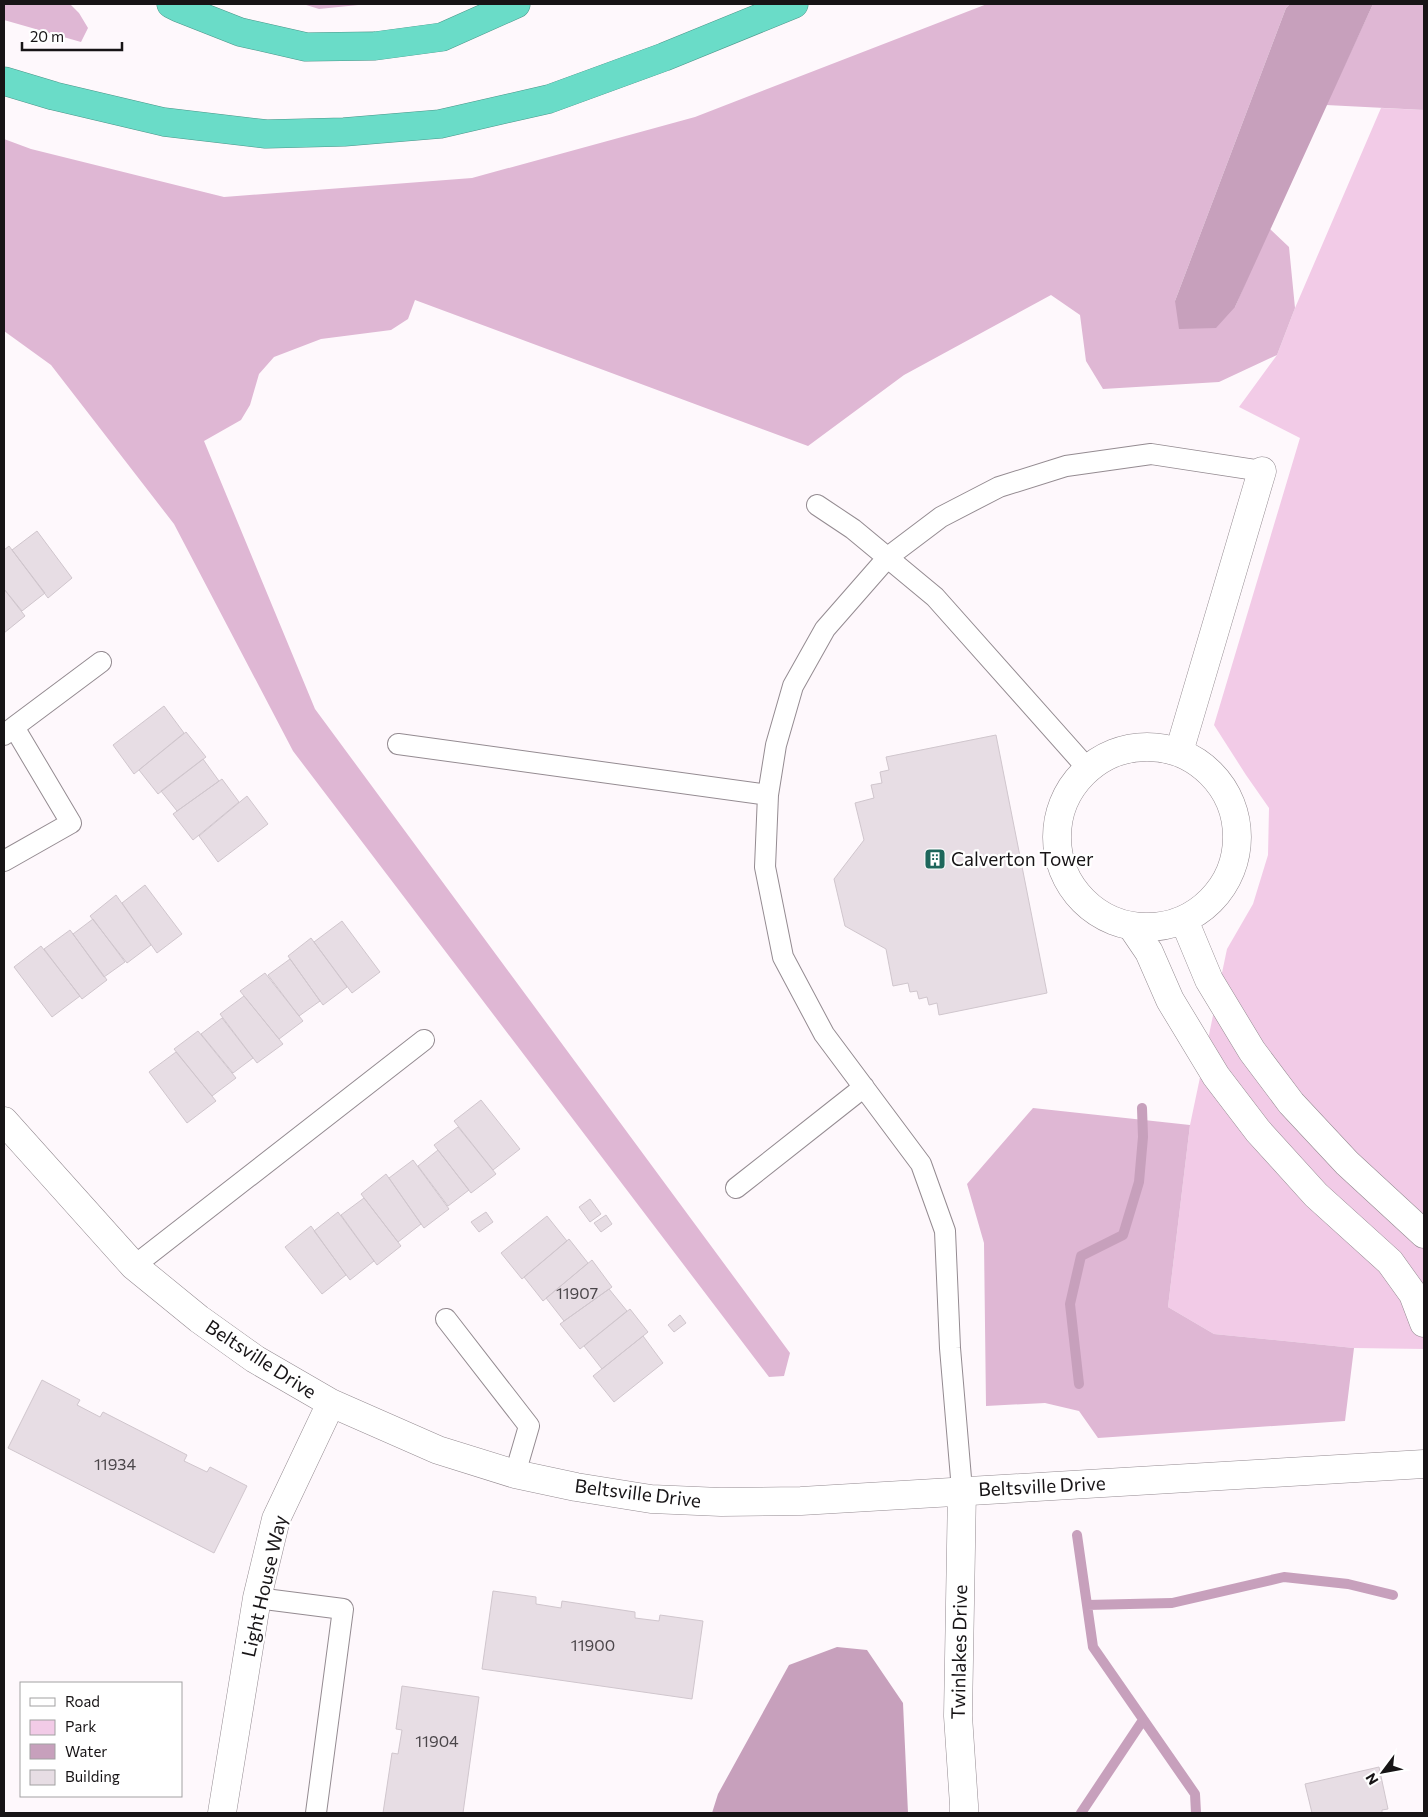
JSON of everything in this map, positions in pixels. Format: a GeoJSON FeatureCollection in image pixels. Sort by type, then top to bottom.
{"type":"FeatureCollection","features":[{"type":"Feature","properties":{"kind":"highway"},"geometry":{"type":"LineString","coordinates":[[171,4],[240,32],[306,47],[375,46],[442,37],[516,4]]}},
{"type":"Feature","properties":{"kind":"highway"},"geometry":{"type":"LineString","coordinates":[[4,81],[54,96],[164,122],[266,134],[344,132],[440,124],[549,99],[664,57],[794,4]]}},
{"type":"Feature","properties":{"kind":"street"},"geometry":{"type":"LineString","coordinates":[[1179,752],[1262,471]]}},
{"type":"Feature","properties":{"kind":"street"},"geometry":{"type":"LineString","coordinates":[[1137,747],[1161,748],[1179,752],[1204,767],[1221,784],[1232,805],[1237,827],[1237,851],[1231,873],[1219,893],[1203,909],[1184,920],[1163,927],[1132,927],[1110,920],[1083,901],[1070,884],[1061,865],[1057,843],[1059,820],[1065,800],[1088,768],[1120,751],[1137,747]]}},
{"type":"Feature","properties":{"kind":"street"},"geometry":{"type":"LineString","coordinates":[[1184,920],[1209,980],[1252,1051],[1291,1103],[1346,1164],[1424,1234]]}},
{"type":"Feature","properties":{"kind":"street"},"geometry":{"type":"LineString","coordinates":[[1132,927],[1149,952],[1170,1000],[1216,1076],[1258,1131],[1316,1195],[1390,1262],[1413,1294],[1424,1323]]}},
{"type":"Feature","properties":{"kind":"street","name":"Beltsville Drive"},"geometry":{"type":"LineString","coordinates":[[4,1121],[134,1266],[199,1319],[255,1360],[331,1403],[438,1450],[515,1474],[576,1487],[651,1499],[721,1502],[801,1500],[1424,1464]]}},
{"type":"Feature","properties":{"kind":"street"},"geometry":{"type":"LineString","coordinates":[[1316,1195],[1346,1164]]}},
{"type":"Feature","properties":{"kind":"street","name":"Light House Way"},"geometry":{"type":"LineString","coordinates":[[222,1813],[257,1598],[276,1519],[331,1403]]}},
{"type":"Feature","properties":{"kind":"street","name":"Twinlakes Drive"},"geometry":{"type":"LineString","coordinates":[[962,1490],[958,1716],[964,1813]]}},
{"type":"Feature","properties":{"kind":"lane"},"geometry":{"type":"LineString","coordinates":[[962,1490],[950,1348],[945,1231],[921,1164],[824,1034],[784,957],[765,867],[768,795],[776,745],[793,686],[825,629],[888,557],[941,517],[999,488],[1066,466],[1151,454],[1262,471]]}},
{"type":"Feature","properties":{"kind":"lane"},"geometry":{"type":"LineString","coordinates":[[817,505],[853,528],[935,597],[1088,768]]}},
{"type":"Feature","properties":{"kind":"lane"},"geometry":{"type":"LineString","coordinates":[[4,862],[71,823],[9,731],[100,662]]}},
{"type":"Feature","properties":{"kind":"lane"},"geometry":{"type":"LineString","coordinates":[[398,744],[768,795]]}},
{"type":"Feature","properties":{"kind":"lane"},"geometry":{"type":"LineString","coordinates":[[134,1266],[424,1040]]}},
{"type":"Feature","properties":{"kind":"lane"},"geometry":{"type":"LineString","coordinates":[[736,1188],[864,1087]]}},
{"type":"Feature","properties":{"kind":"lane"},"geometry":{"type":"LineString","coordinates":[[446,1319],[529,1426],[515,1474]]}},
{"type":"Feature","properties":{"kind":"lane"},"geometry":{"type":"LineString","coordinates":[[257,1598],[343,1609],[316,1813]]}},
{"type":"Feature","properties":{"kind":"green space"},"geometry":{"type":"Polygon","coordinates":[[[1381,108],[1424,110],[1424,1349],[1354,1348],[1214,1334],[1168,1307],[1190,1125],[1227,949],[1253,904],[1268,855],[1269,808],[1214,725],[1300,438],[1239,407],[1277,355],[1295,308],[1381,108]]]}},
{"type":"Feature","properties":{"kind":"shaded area"},"geometry":{"type":"Polygon","coordinates":[[[4,4],[70,4],[79,13],[88,28],[81,42],[4,20],[4,4]]]}},
{"type":"Feature","properties":{"kind":"shaded area"},"geometry":{"type":"Polygon","coordinates":[[[303,4],[368,4],[319,9],[303,4]]]}},
{"type":"Feature","properties":{"kind":"shaded area"},"geometry":{"type":"Polygon","coordinates":[[[987,4],[1290,4],[1286,8],[1175,301],[1235,307],[1269,228],[1289,247],[1295,308],[1277,355],[1219,382],[1103,389],[1086,361],[1080,315],[1051,295],[904,375],[808,446],[415,300],[408,319],[391,330],[321,339],[274,357],[259,374],[250,405],[241,420],[204,441],[315,709],[790,1353],[784,1376],[769,1377],[293,751],[174,524],[51,365],[4,331],[4,139],[31,149],[224,197],[472,178],[695,117],[987,4]]]}},
{"type":"Feature","properties":{"kind":"shaded area"},"geometry":{"type":"Polygon","coordinates":[[[1373,4],[1424,4],[1424,110],[1326,105],[1373,4]]]}},
{"type":"Feature","properties":{"kind":"shaded area"},"geometry":{"type":"Polygon","coordinates":[[[1033,1108],[1190,1125],[1168,1307],[1214,1334],[1354,1348],[1345,1421],[1098,1438],[1079,1411],[1045,1403],[986,1406],[984,1243],[967,1184],[1033,1108]]]}},
{"type":"Feature","properties":{"kind":"water"},"geometry":{"type":"Polygon","coordinates":[[[1290,4],[1373,4],[1235,307],[1216,328],[1179,329],[1175,301],[1286,8],[1290,4]]]}},
{"type":"Feature","properties":{"kind":"water"},"geometry":{"type":"Polygon","coordinates":[[[837,1647],[867,1650],[903,1703],[908,1813],[712,1813],[718,1794],[789,1665],[837,1647]]]}},
{"type":"Feature","properties":{"kind":"building"},"geometry":{"type":"Polygon","coordinates":[[[37,531],[72,578],[48,598],[12,550],[37,531]]]}},
{"type":"Feature","properties":{"kind":"building"},"geometry":{"type":"Polygon","coordinates":[[[9,546],[45,593],[22,611],[4,589],[4,550],[9,546]]]}},
{"type":"Feature","properties":{"kind":"building"},"geometry":{"type":"Polygon","coordinates":[[[4,589],[25,616],[4,633],[4,589]]]}},
{"type":"Feature","properties":{"kind":"building"},"geometry":{"type":"Polygon","coordinates":[[[164,706],[184,733],[134,774],[113,745],[164,706]]]}},
{"type":"Feature","properties":{"kind":"building"},"geometry":{"type":"Polygon","coordinates":[[[186,732],[206,757],[158,794],[139,770],[186,732]]]}},
{"type":"Feature","properties":{"kind":"building","name":"Calverton Tower"},"geometry":{"type":"Polygon","coordinates":[[[996,735],[1047,993],[939,1015],[937,1003],[929,1005],[927,997],[919,999],[917,991],[910,992],[908,983],[893,986],[886,949],[845,926],[834,879],[864,840],[855,803],[874,798],[871,785],[882,783],[880,772],[889,770],[886,757],[996,735]]]}},
{"type":"Feature","properties":{"kind":"building"},"geometry":{"type":"Polygon","coordinates":[[[203,759],[219,781],[177,811],[161,791],[203,759]]]}},
{"type":"Feature","properties":{"kind":"building"},"geometry":{"type":"Polygon","coordinates":[[[222,779],[239,802],[193,840],[173,814],[222,779]]]}},
{"type":"Feature","properties":{"kind":"building"},"geometry":{"type":"Polygon","coordinates":[[[247,796],[268,824],[218,862],[199,836],[247,796]]]}},
{"type":"Feature","properties":{"kind":"building"},"geometry":{"type":"Polygon","coordinates":[[[145,885],[182,934],[157,953],[122,903],[145,885]]]}},
{"type":"Feature","properties":{"kind":"building"},"geometry":{"type":"Polygon","coordinates":[[[116,895],[151,945],[127,963],[90,916],[116,895]]]}},
{"type":"Feature","properties":{"kind":"building"},"geometry":{"type":"Polygon","coordinates":[[[93,919],[125,962],[104,977],[73,934],[93,919]]]}},
{"type":"Feature","properties":{"kind":"building"},"geometry":{"type":"Polygon","coordinates":[[[342,921],[380,972],[352,993],[314,942],[342,921]]]}},
{"type":"Feature","properties":{"kind":"building"},"geometry":{"type":"Polygon","coordinates":[[[70,930],[107,980],[82,999],[44,949],[70,930]]]}},
{"type":"Feature","properties":{"kind":"building"},"geometry":{"type":"Polygon","coordinates":[[[311,938],[347,987],[323,1005],[288,956],[311,938]]]}},
{"type":"Feature","properties":{"kind":"building"},"geometry":{"type":"Polygon","coordinates":[[[41,946],[80,996],[52,1017],[14,967],[41,946]]]}},
{"type":"Feature","properties":{"kind":"building"},"geometry":{"type":"Polygon","coordinates":[[[290,959],[320,1001],[299,1016],[268,975],[290,959]]]}},
{"type":"Feature","properties":{"kind":"building"},"geometry":{"type":"Polygon","coordinates":[[[265,973],[303,1021],[279,1039],[240,991],[265,973]]]}},
{"type":"Feature","properties":{"kind":"building"},"geometry":{"type":"Polygon","coordinates":[[[244,996],[283,1044],[257,1063],[220,1014],[244,996]]]}},
{"type":"Feature","properties":{"kind":"building"},"geometry":{"type":"Polygon","coordinates":[[[222,1018],[253,1058],[233,1073],[201,1034],[222,1018]]]}},
{"type":"Feature","properties":{"kind":"building"},"geometry":{"type":"Polygon","coordinates":[[[198,1031],[236,1078],[212,1096],[174,1049],[198,1031]]]}},
{"type":"Feature","properties":{"kind":"building"},"geometry":{"type":"Polygon","coordinates":[[[176,1052],[216,1101],[187,1123],[149,1072],[176,1052]]]}},
{"type":"Feature","properties":{"kind":"building"},"geometry":{"type":"Polygon","coordinates":[[[481,1100],[520,1149],[493,1170],[454,1121],[481,1100]]]}},
{"type":"Feature","properties":{"kind":"building"},"geometry":{"type":"Polygon","coordinates":[[[458,1127],[496,1174],[471,1193],[434,1145],[458,1127]]]}},
{"type":"Feature","properties":{"kind":"building"},"geometry":{"type":"Polygon","coordinates":[[[438,1150],[469,1190],[448,1206],[418,1166],[438,1150]]]}},
{"type":"Feature","properties":{"kind":"building"},"geometry":{"type":"Polygon","coordinates":[[[413,1160],[449,1209],[424,1228],[389,1178],[413,1160]]]}},
{"type":"Feature","properties":{"kind":"building"},"geometry":{"type":"Polygon","coordinates":[[[386,1174],[421,1224],[398,1242],[361,1194],[386,1174]]]}},
{"type":"Feature","properties":{"kind":"building"},"geometry":{"type":"Polygon","coordinates":[[[364,1198],[401,1246],[377,1265],[341,1215],[364,1198]]]}},
{"type":"Feature","properties":{"kind":"building"},"geometry":{"type":"Polygon","coordinates":[[[590,1199],[601,1214],[590,1222],[579,1207],[590,1199]]]}},
{"type":"Feature","properties":{"kind":"building"},"geometry":{"type":"Polygon","coordinates":[[[338,1212],[374,1261],[350,1280],[314,1231],[338,1212]]]}},
{"type":"Feature","properties":{"kind":"building"},"geometry":{"type":"Polygon","coordinates":[[[486,1212],[493,1222],[479,1232],[471,1222],[486,1212]]]}},
{"type":"Feature","properties":{"kind":"building"},"geometry":{"type":"Polygon","coordinates":[[[606,1215],[612,1224],[601,1232],[594,1223],[606,1215]]]}},
{"type":"Feature","properties":{"kind":"building"},"geometry":{"type":"Polygon","coordinates":[[[547,1216],[567,1241],[522,1279],[501,1253],[547,1216]]]}},
{"type":"Feature","properties":{"kind":"building"},"geometry":{"type":"Polygon","coordinates":[[[311,1226],[346,1275],[322,1294],[285,1247],[311,1226]]]}},
{"type":"Feature","properties":{"kind":"building"},"geometry":{"type":"Polygon","coordinates":[[[569,1239],[588,1263],[543,1301],[524,1277],[569,1239]]]}},
{"type":"Feature","properties":{"kind":"building"},"geometry":{"type":"Polygon","coordinates":[[[592,1260],[612,1287],[564,1321],[546,1298],[592,1260]]]}},
{"type":"Feature","properties":{"kind":"building"},"geometry":{"type":"Polygon","coordinates":[[[609,1289],[627,1311],[580,1349],[560,1324],[609,1289]]]}},
{"type":"Feature","properties":{"kind":"building"},"geometry":{"type":"Polygon","coordinates":[[[630,1309],[648,1332],[602,1369],[584,1346],[630,1309]]]}},
{"type":"Feature","properties":{"kind":"building"},"geometry":{"type":"Polygon","coordinates":[[[680,1315],[686,1323],[674,1332],[668,1325],[680,1315]]]}},
{"type":"Feature","properties":{"kind":"building"},"geometry":{"type":"Polygon","coordinates":[[[643,1336],[663,1363],[614,1402],[593,1376],[643,1336]]]}},
{"type":"Feature","properties":{"kind":"building"},"geometry":{"type":"Polygon","coordinates":[[[42,1380],[80,1400],[77,1405],[100,1417],[103,1412],[187,1455],[184,1461],[207,1472],[210,1467],[247,1486],[214,1553],[8,1448],[42,1380]]]}},
{"type":"Feature","properties":{"kind":"building"},"geometry":{"type":"Polygon","coordinates":[[[493,1591],[536,1597],[536,1604],[561,1608],[562,1601],[635,1612],[635,1618],[659,1621],[660,1615],[703,1621],[692,1699],[482,1669],[493,1591]]]}},
{"type":"Feature","properties":{"kind":"building"},"geometry":{"type":"Polygon","coordinates":[[[402,1686],[479,1697],[463,1813],[383,1813],[392,1753],[398,1754],[402,1730],[396,1729],[402,1686]]]}},
{"type":"Feature","properties":{"kind":"building"},"geometry":{"type":"Polygon","coordinates":[[[1379,1767],[1388,1809],[1382,1810],[1382,1813],[1312,1813],[1305,1784],[1379,1767]]]}},
{"type":"Feature","properties":{"kind":"waterway"},"geometry":{"type":"LineString","coordinates":[[1079,1384],[1070,1304],[1081,1256],[1123,1235],[1139,1182],[1143,1137],[1142,1108]]}},
{"type":"Feature","properties":{"kind":"waterway"},"geometry":{"type":"LineString","coordinates":[[1077,1535],[1093,1647],[1195,1794],[1196,1813]]}},
{"type":"Feature","properties":{"kind":"waterway"},"geometry":{"type":"LineString","coordinates":[[1087,1605],[1172,1603],[1284,1577],[1348,1584],[1393,1595]]}},
{"type":"Feature","properties":{"kind":"waterway"},"geometry":{"type":"LineString","coordinates":[[1081,1813],[1143,1720]]}},
{"type":"Feature","properties":{"kind":"place","name":"Calverton Tower"},"geometry":{"type":"Point","coordinates":[935,859]}}]}
